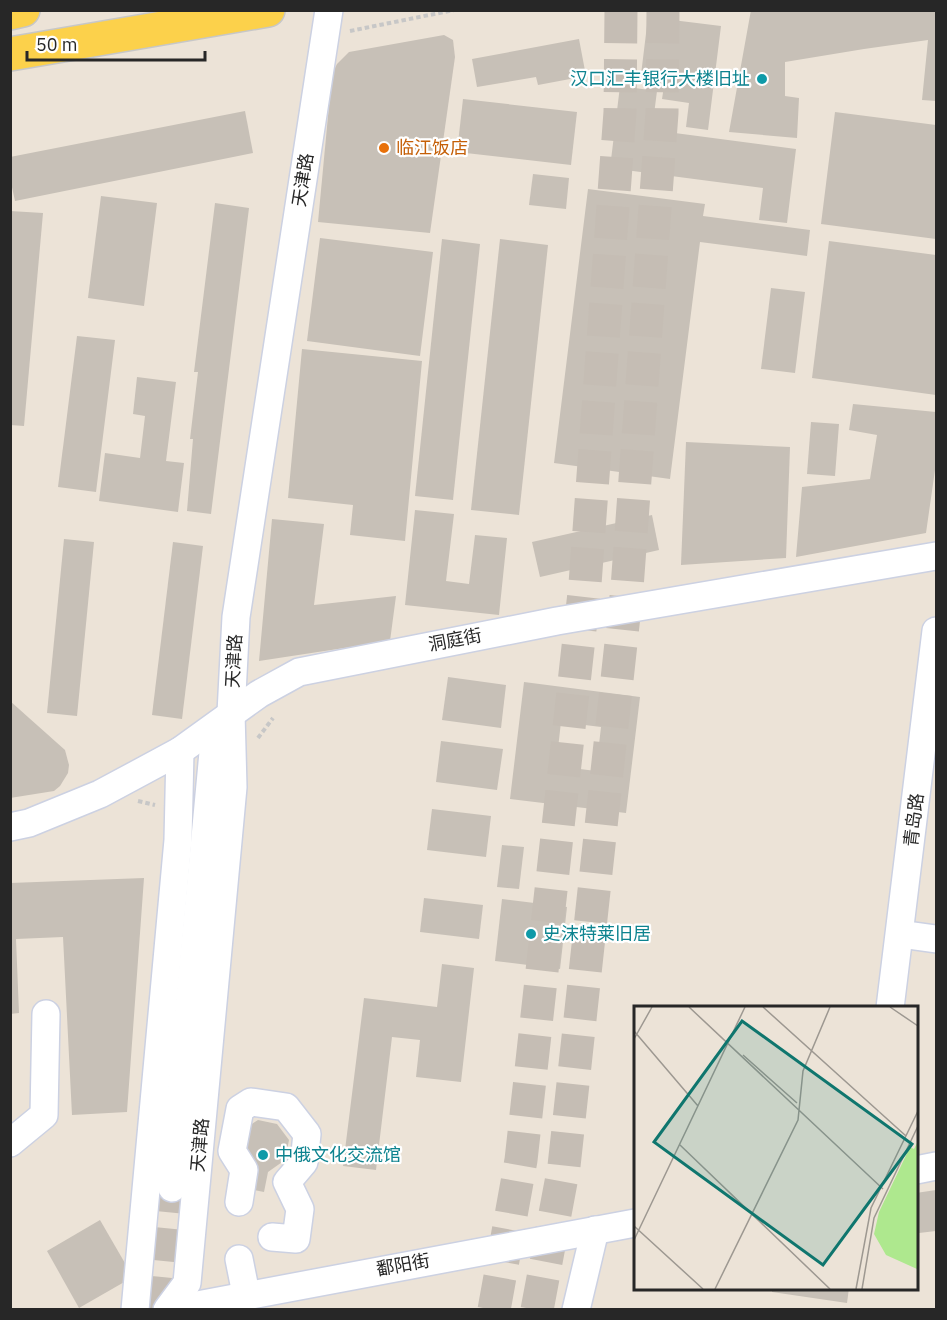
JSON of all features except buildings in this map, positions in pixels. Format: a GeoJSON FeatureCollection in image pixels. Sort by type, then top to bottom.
{"type":"FeatureCollection","features":[{"type":"Feature","properties":{"kind":"main road"},"geometry":{"type":"LineString","coordinates":[[10,13],[23,10]]}},
{"type":"Feature","properties":{"kind":"main road"},"geometry":{"type":"LineString","coordinates":[[10,54],[268,10]]}},
{"type":"Feature","properties":{"kind":"street","name":"天津路"},"geometry":{"type":"LineString","coordinates":[[169,1310],[187,1283],[233,787],[231,713],[236,617],[327,23]]}},
{"type":"Feature","properties":{"kind":"street","name":"洞庭街"},"geometry":{"type":"LineString","coordinates":[[10,827],[29,823],[100,794],[180,751],[231,713],[299,672],[349,660],[936,556]]}},
{"type":"Feature","properties":{"kind":"street","name":"青岛路"},"geometry":{"type":"LineString","coordinates":[[890,1006],[936,631]]}},
{"type":"Feature","properties":{"kind":"street"},"geometry":{"type":"LineString","coordinates":[[172,1188],[214,742],[231,713]]}},
{"type":"Feature","properties":{"kind":"street"},"geometry":{"type":"LineString","coordinates":[[135,1310],[177,840],[180,751]]}},
{"type":"Feature","properties":{"kind":"street"},"geometry":{"type":"LineString","coordinates":[[900,934],[936,939]]}},
{"type":"Feature","properties":{"kind":"street"},"geometry":{"type":"LineString","coordinates":[[10,1143],[44,1115],[46,1014]]}},
{"type":"Feature","properties":{"kind":"street"},"geometry":{"type":"LineString","coordinates":[[239,1202],[244,1170],[232,1151],[240,1109],[251,1101],[286,1107],[307,1134],[304,1162],[287,1182],[300,1209],[296,1239],[272,1237]]}},
{"type":"Feature","properties":{"kind":"street"},"geometry":{"type":"LineString","coordinates":[[917,1170],[936,1166]]}},
{"type":"Feature","properties":{"kind":"street","name":"鄱阳街"},"geometry":{"type":"LineString","coordinates":[[169,1310],[634,1222]]}},
{"type":"Feature","properties":{"kind":"street"},"geometry":{"type":"LineString","coordinates":[[576,1310],[595,1230]]}},
{"type":"Feature","properties":{"kind":"street"},"geometry":{"type":"LineString","coordinates":[[239,1259],[246,1294]]}},
{"type":"Feature","properties":{"kind":"path"},"geometry":{"type":"LineString","coordinates":[[327,23],[454,10]]}},
{"type":"Feature","properties":{"kind":"tunnel"},"geometry":{"type":"LineString","coordinates":[[494,1310],[521,1160],[585,584],[620,112],[621,10]]}},
{"type":"Feature","properties":{"kind":"tunnel"},"geometry":{"type":"LineString","coordinates":[[537,1310],[564,1166],[627,588],[662,113],[663,10]]}},
{"type":"Feature","properties":{"kind":"tunnel"},"geometry":{"type":"LineString","coordinates":[[160,1310],[172,1188]]}},
{"type":"Feature","properties":{"kind":"place","name":"汉口汇丰银行大楼旧址"},"geometry":{"type":"Point","coordinates":[762,79]}},
{"type":"Feature","properties":{"kind":"place","name":"临江饭店"},"geometry":{"type":"Point","coordinates":[384,148]}},
{"type":"Feature","properties":{"kind":"place","name":"史沫特莱旧居"},"geometry":{"type":"Point","coordinates":[531,934]}},
{"type":"Feature","properties":{"kind":"place","name":"中俄文化交流馆"},"geometry":{"type":"Point","coordinates":[263,1155]}}]}
